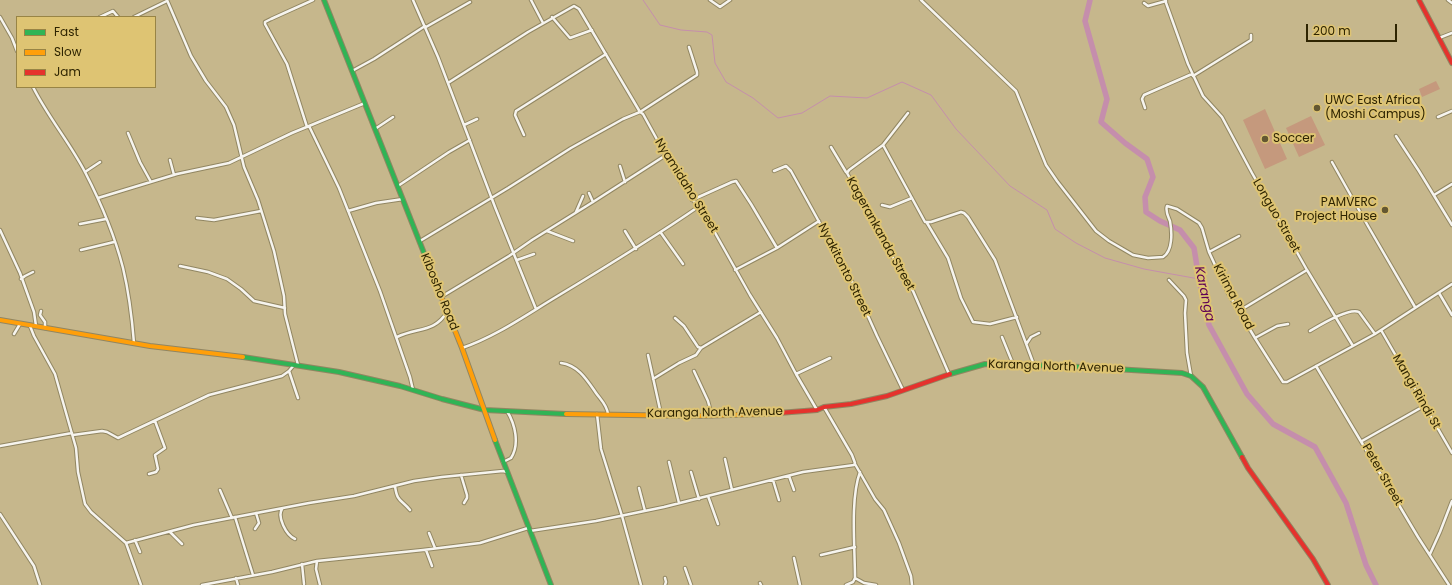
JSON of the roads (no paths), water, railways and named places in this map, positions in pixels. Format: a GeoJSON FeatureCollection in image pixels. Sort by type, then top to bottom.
{"type":"FeatureCollection","features":[{"type":"Feature","properties":{"kind":"street"},"geometry":{"type":"LineString","coordinates":[[314,0],[265,22],[267,30],[287,64],[308,126],[339,188],[397,337],[413,385],[413,390]]}},
{"type":"Feature","properties":{"kind":"street","name":"Kibosho Road"},"geometry":{"type":"LineString","coordinates":[[324,0],[462,348],[503,462],[551,585]]}},
{"type":"Feature","properties":{"kind":"street"},"geometry":{"type":"LineString","coordinates":[[413,0],[438,57],[536,309]]}},
{"type":"Feature","properties":{"kind":"street"},"geometry":{"type":"LineString","coordinates":[[531,0],[543,23]]}},
{"type":"Feature","properties":{"kind":"street"},"geometry":{"type":"LineString","coordinates":[[710,0],[720,7],[730,0]]}},
{"type":"Feature","properties":{"kind":"street","name":"Kirima Road"},"geometry":{"type":"LineString","coordinates":[[921,0],[1016,91],[1046,165],[1057,182],[1096,231],[1108,241],[1133,255],[1158,258],[1165,256],[1171,241],[1170,222],[1166,210],[1167,206],[1177,209],[1199,223],[1204,232],[1209,252],[1223,282],[1255,338],[1283,382],[1287,382],[1316,366]]}},
{"type":"Feature","properties":{"kind":"street"},"geometry":{"type":"LineString","coordinates":[[1144,3],[1148,6],[1165,0]]}},
{"type":"Feature","properties":{"kind":"street","name":"Longuo Street"},"geometry":{"type":"LineString","coordinates":[[1165,0],[1198,86],[1206,100],[1222,117],[1307,270],[1353,346]]}},
{"type":"Feature","properties":{"kind":"street"},"geometry":{"type":"LineString","coordinates":[[1419,0],[1452,63]]}},
{"type":"Feature","properties":{"kind":"street"},"geometry":{"type":"LineString","coordinates":[[1448,0],[1452,2]]}},
{"type":"Feature","properties":{"kind":"street"},"geometry":{"type":"LineString","coordinates":[[0,446],[72,434],[102,431],[118,438],[209,395],[274,379],[282,376],[296,365],[284,296],[274,251],[242,158],[231,117],[226,107],[206,81],[191,56],[167,1],[136,16]]}},
{"type":"Feature","properties":{"kind":"street"},"geometry":{"type":"LineString","coordinates":[[352,72],[425,27],[470,2]]}},
{"type":"Feature","properties":{"kind":"street","name":"Nyamidaho Street"},"geometry":{"type":"LineString","coordinates":[[552,17],[575,6],[578,9],[640,112],[643,114],[692,200],[709,222],[735,270],[761,312],[817,410]]}},
{"type":"Feature","properties":{"kind":"street"},"geometry":{"type":"LineString","coordinates":[[102,16],[113,11],[117,16]]}},
{"type":"Feature","properties":{"kind":"street"},"geometry":{"type":"LineString","coordinates":[[0,17],[16,49]]}},
{"type":"Feature","properties":{"kind":"street"},"geometry":{"type":"LineString","coordinates":[[448,83],[552,17],[570,38],[592,30]]}},
{"type":"Feature","properties":{"kind":"street"},"geometry":{"type":"LineString","coordinates":[[1439,38],[1452,33]]}},
{"type":"Feature","properties":{"kind":"street"},"geometry":{"type":"LineString","coordinates":[[1146,108],[1142,100],[1144,95],[1193,75],[1251,40],[1251,35]]}},
{"type":"Feature","properties":{"kind":"street"},"geometry":{"type":"LineString","coordinates":[[420,242],[571,148],[623,119],[640,112],[697,75],[689,47]]}},
{"type":"Feature","properties":{"kind":"street"},"geometry":{"type":"LineString","coordinates":[[524,135],[515,115],[516,111],[606,54]]}},
{"type":"Feature","properties":{"kind":"street"},"geometry":{"type":"LineString","coordinates":[[34,88],[42,104],[63,134],[98,198],[123,267],[134,343]]}},
{"type":"Feature","properties":{"kind":"street"},"geometry":{"type":"LineString","coordinates":[[98,198],[174,175],[224,165],[242,158],[308,126],[365,103]]}},
{"type":"Feature","properties":{"kind":"street"},"geometry":{"type":"LineString","coordinates":[[1438,117],[1452,111]]}},
{"type":"Feature","properties":{"kind":"street","name":"Kagerankanda Street"},"geometry":{"type":"LineString","coordinates":[[908,113],[882,145],[846,172],[912,292],[949,374]]}},
{"type":"Feature","properties":{"kind":"street"},"geometry":{"type":"LineString","coordinates":[[375,129],[393,117]]}},
{"type":"Feature","properties":{"kind":"street"},"geometry":{"type":"LineString","coordinates":[[464,126],[477,119]]}},
{"type":"Feature","properties":{"kind":"street"},"geometry":{"type":"LineString","coordinates":[[128,133],[137,151],[139,159],[152,182]]}},
{"type":"Feature","properties":{"kind":"street"},"geometry":{"type":"LineString","coordinates":[[1396,136],[1452,226]]}},
{"type":"Feature","properties":{"kind":"street"},"geometry":{"type":"LineString","coordinates":[[398,186],[470,140]]}},
{"type":"Feature","properties":{"kind":"street"},"geometry":{"type":"LineString","coordinates":[[882,145],[924,220],[948,258],[961,298],[973,322],[990,324],[1017,317]]}},
{"type":"Feature","properties":{"kind":"street"},"geometry":{"type":"LineString","coordinates":[[831,147],[846,172]]}},
{"type":"Feature","properties":{"kind":"street"},"geometry":{"type":"LineString","coordinates":[[441,297],[626,182],[666,155]]}},
{"type":"Feature","properties":{"kind":"street"},"geometry":{"type":"LineString","coordinates":[[170,160],[174,175]]}},
{"type":"Feature","properties":{"kind":"street"},"geometry":{"type":"LineString","coordinates":[[85,172],[100,162]]}},
{"type":"Feature","properties":{"kind":"street"},"geometry":{"type":"LineString","coordinates":[[1332,162],[1415,307]]}},
{"type":"Feature","properties":{"kind":"street"},"geometry":{"type":"LineString","coordinates":[[620,166],[626,182]]}},
{"type":"Feature","properties":{"kind":"street","name":"Nyakitonto Street"},"geometry":{"type":"LineString","coordinates":[[774,171],[784,166],[789,168],[820,221],[854,285],[903,390]]}},
{"type":"Feature","properties":{"kind":"street"},"geometry":{"type":"LineString","coordinates":[[692,200],[736,181],[777,248]]}},
{"type":"Feature","properties":{"kind":"street"},"geometry":{"type":"LineString","coordinates":[[1434,195],[1452,184]]}},
{"type":"Feature","properties":{"kind":"street"},"geometry":{"type":"LineString","coordinates":[[589,193],[593,202]]}},
{"type":"Feature","properties":{"kind":"street"},"geometry":{"type":"LineString","coordinates":[[576,212],[583,196]]}},
{"type":"Feature","properties":{"kind":"street"},"geometry":{"type":"LineString","coordinates":[[882,205],[890,207],[912,198]]}},
{"type":"Feature","properties":{"kind":"street"},"geometry":{"type":"LineString","coordinates":[[348,211],[376,203],[404,199]]}},
{"type":"Feature","properties":{"kind":"street"},"geometry":{"type":"LineString","coordinates":[[462,348],[486,338],[536,309],[636,249],[698,207]]}},
{"type":"Feature","properties":{"kind":"street"},"geometry":{"type":"LineString","coordinates":[[198,218],[214,220],[261,211]]}},
{"type":"Feature","properties":{"kind":"street"},"geometry":{"type":"LineString","coordinates":[[927,223],[961,212],[966,214],[995,260],[1034,365]]}},
{"type":"Feature","properties":{"kind":"street"},"geometry":{"type":"LineString","coordinates":[[80,224],[106,219]]}},
{"type":"Feature","properties":{"kind":"street"},"geometry":{"type":"LineString","coordinates":[[735,270],[777,248],[820,221]]}},
{"type":"Feature","properties":{"kind":"street"},"geometry":{"type":"LineString","coordinates":[[0,230],[22,279],[34,312],[36,326]]}},
{"type":"Feature","properties":{"kind":"street"},"geometry":{"type":"LineString","coordinates":[[547,231],[573,241]]}},
{"type":"Feature","properties":{"kind":"street"},"geometry":{"type":"LineString","coordinates":[[626,231],[636,249]]}},
{"type":"Feature","properties":{"kind":"street"},"geometry":{"type":"LineString","coordinates":[[661,233],[683,264]]}},
{"type":"Feature","properties":{"kind":"street"},"geometry":{"type":"LineString","coordinates":[[1209,252],[1239,236]]}},
{"type":"Feature","properties":{"kind":"street"},"geometry":{"type":"LineString","coordinates":[[81,250],[114,242]]}},
{"type":"Feature","properties":{"kind":"street"},"geometry":{"type":"LineString","coordinates":[[517,260],[534,254]]}},
{"type":"Feature","properties":{"kind":"street"},"geometry":{"type":"LineString","coordinates":[[180,266],[208,272],[227,279],[254,301],[285,308]]}},
{"type":"Feature","properties":{"kind":"street"},"geometry":{"type":"LineString","coordinates":[[1239,311],[1307,270]]}},
{"type":"Feature","properties":{"kind":"street"},"geometry":{"type":"LineString","coordinates":[[22,279],[33,272]]}},
{"type":"Feature","properties":{"kind":"street"},"geometry":{"type":"LineString","coordinates":[[1169,280],[1186,300],[1185,313],[1188,358],[1191,376],[1203,387],[1248,468],[1313,559],[1328,585]]}},
{"type":"Feature","properties":{"kind":"street"},"geometry":{"type":"LineString","coordinates":[[1316,366],[1375,334],[1452,284]]}},
{"type":"Feature","properties":{"kind":"street"},"geometry":{"type":"LineString","coordinates":[[1439,292],[1452,315]]}},
{"type":"Feature","properties":{"kind":"street"},"geometry":{"type":"LineString","coordinates":[[41,311],[40,315],[45,322],[45,328]]}},
{"type":"Feature","properties":{"kind":"street"},"geometry":{"type":"LineString","coordinates":[[1310,331],[1336,317],[1352,311],[1358,311],[1375,334]]}},
{"type":"Feature","properties":{"kind":"street"},"geometry":{"type":"LineString","coordinates":[[397,337],[438,324],[447,312]]}},
{"type":"Feature","properties":{"kind":"street"},"geometry":{"type":"LineString","coordinates":[[653,379],[696,354],[701,348],[761,312]]}},
{"type":"Feature","properties":{"kind":"street"},"geometry":{"type":"LineString","coordinates":[[675,318],[684,326],[698,347],[701,348]]}},
{"type":"Feature","properties":{"kind":"street","name":"Karanga North Avenue"},"geometry":{"type":"LineString","coordinates":[[0,320],[75,334],[296,365],[363,377],[485,410],[554,414],[660,414],[712,416],[817,410],[824,407],[872,400],[949,374],[985,364],[1096,367],[1182,373],[1191,376]]}},
{"type":"Feature","properties":{"kind":"street"},"geometry":{"type":"LineString","coordinates":[[14,334],[20,323]]}},
{"type":"Feature","properties":{"kind":"street"},"geometry":{"type":"LineString","coordinates":[[1255,338],[1277,326],[1288,324]]}},
{"type":"Feature","properties":{"kind":"street"},"geometry":{"type":"LineString","coordinates":[[30,325],[33,334],[55,374],[76,448],[78,472],[85,504],[126,543],[141,585]]}},
{"type":"Feature","properties":{"kind":"street","name":"Mangi Rindi St"},"geometry":{"type":"LineString","coordinates":[[1381,330],[1452,453]]}},
{"type":"Feature","properties":{"kind":"street"},"geometry":{"type":"LineString","coordinates":[[1026,343],[1031,337],[1039,333]]}},
{"type":"Feature","properties":{"kind":"street"},"geometry":{"type":"LineString","coordinates":[[1002,337],[1013,364]]}},
{"type":"Feature","properties":{"kind":"street"},"geometry":{"type":"LineString","coordinates":[[648,355],[660,414]]}},
{"type":"Feature","properties":{"kind":"street"},"geometry":{"type":"LineString","coordinates":[[796,374],[830,358]]}},
{"type":"Feature","properties":{"kind":"street"},"geometry":{"type":"LineString","coordinates":[[561,363],[573,367],[585,377],[605,403],[608,414]]}},
{"type":"Feature","properties":{"kind":"street","name":"Peter Street"},"geometry":{"type":"LineString","coordinates":[[1316,366],[1448,585]]}},
{"type":"Feature","properties":{"kind":"street"},"geometry":{"type":"LineString","coordinates":[[289,371],[298,398]]}},
{"type":"Feature","properties":{"kind":"street"},"geometry":{"type":"LineString","coordinates":[[694,371],[708,401],[712,416]]}},
{"type":"Feature","properties":{"kind":"street"},"geometry":{"type":"LineString","coordinates":[[1362,441],[1424,406]]}},
{"type":"Feature","properties":{"kind":"street"},"geometry":{"type":"LineString","coordinates":[[824,407],[849,449],[855,464],[875,499],[883,509],[900,543],[912,576],[912,585]]}},
{"type":"Feature","properties":{"kind":"street"},"geometry":{"type":"LineString","coordinates":[[503,462],[511,458],[515,447],[514,424],[507,411]]}},
{"type":"Feature","properties":{"kind":"street"},"geometry":{"type":"LineString","coordinates":[[597,414],[601,449],[622,516],[641,585]]}},
{"type":"Feature","properties":{"kind":"street"},"geometry":{"type":"LineString","coordinates":[[149,474],[156,472],[158,469],[155,455],[165,448],[155,421]]}},
{"type":"Feature","properties":{"kind":"street"},"geometry":{"type":"LineString","coordinates":[[725,459],[732,490]]}},
{"type":"Feature","properties":{"kind":"street"},"geometry":{"type":"LineString","coordinates":[[669,462],[678,503]]}},
{"type":"Feature","properties":{"kind":"street"},"geometry":{"type":"LineString","coordinates":[[202,585],[272,572],[317,561],[426,550],[487,541],[529,529],[622,516],[698,499],[811,470],[850,467],[855,464]]}},
{"type":"Feature","properties":{"kind":"street"},"geometry":{"type":"LineString","coordinates":[[126,543],[194,525],[354,496],[430,478],[503,471],[508,472]]}},
{"type":"Feature","properties":{"kind":"street"},"geometry":{"type":"LineString","coordinates":[[691,472],[698,499]]}},
{"type":"Feature","properties":{"kind":"street"},"geometry":{"type":"LineString","coordinates":[[846,585],[854,584],[855,578],[854,518],[855,501],[860,472]]}},
{"type":"Feature","properties":{"kind":"street"},"geometry":{"type":"LineString","coordinates":[[461,475],[467,495],[464,502]]}},
{"type":"Feature","properties":{"kind":"street"},"geometry":{"type":"LineString","coordinates":[[789,476],[794,490]]}},
{"type":"Feature","properties":{"kind":"street"},"geometry":{"type":"LineString","coordinates":[[773,480],[779,500]]}},
{"type":"Feature","properties":{"kind":"street"},"geometry":{"type":"LineString","coordinates":[[395,486],[396,495],[399,501],[410,510]]}},
{"type":"Feature","properties":{"kind":"street"},"geometry":{"type":"LineString","coordinates":[[639,488],[645,511]]}},
{"type":"Feature","properties":{"kind":"street"},"geometry":{"type":"LineString","coordinates":[[220,490],[234,518],[253,575]]}},
{"type":"Feature","properties":{"kind":"street"},"geometry":{"type":"LineString","coordinates":[[708,496],[718,524]]}},
{"type":"Feature","properties":{"kind":"street"},"geometry":{"type":"LineString","coordinates":[[1430,554],[1452,502]]}},
{"type":"Feature","properties":{"kind":"street"},"geometry":{"type":"LineString","coordinates":[[282,508],[280,514],[287,532],[295,539]]}},
{"type":"Feature","properties":{"kind":"street"},"geometry":{"type":"LineString","coordinates":[[255,529],[259,523],[256,513]]}},
{"type":"Feature","properties":{"kind":"street"},"geometry":{"type":"LineString","coordinates":[[0,514],[34,566],[40,585]]}},
{"type":"Feature","properties":{"kind":"street"},"geometry":{"type":"LineString","coordinates":[[170,532],[182,544]]}},
{"type":"Feature","properties":{"kind":"street"},"geometry":{"type":"LineString","coordinates":[[429,534],[435,548]]}},
{"type":"Feature","properties":{"kind":"street"},"geometry":{"type":"LineString","coordinates":[[135,540],[140,552]]}},
{"type":"Feature","properties":{"kind":"street"},"geometry":{"type":"LineString","coordinates":[[821,555],[855,547]]}},
{"type":"Feature","properties":{"kind":"street"},"geometry":{"type":"LineString","coordinates":[[426,550],[432,566]]}},
{"type":"Feature","properties":{"kind":"street"},"geometry":{"type":"LineString","coordinates":[[794,558],[800,585]]}},
{"type":"Feature","properties":{"kind":"street"},"geometry":{"type":"LineString","coordinates":[[317,561],[316,569],[320,585]]}},
{"type":"Feature","properties":{"kind":"street"},"geometry":{"type":"LineString","coordinates":[[302,564],[304,584]]}},
{"type":"Feature","properties":{"kind":"street"},"geometry":{"type":"LineString","coordinates":[[685,568],[691,585]]}},
{"type":"Feature","properties":{"kind":"street"},"geometry":{"type":"LineString","coordinates":[[236,578],[238,585]]}},
{"type":"Feature","properties":{"kind":"street"},"geometry":{"type":"LineString","coordinates":[[665,578],[665,585]]}},
{"type":"Feature","properties":{"kind":"street"},"geometry":{"type":"LineString","coordinates":[[855,578],[864,583],[876,585]]}},
{"type":"Feature","properties":{"kind":"waterway"},"geometry":{"type":"LineString","coordinates":[[643,0],[660,25],[681,30],[707,32],[712,35],[715,63],[726,82],[753,98],[778,118],[802,113],[830,96],[867,98],[902,82],[931,95],[956,129],[1010,186],[1047,210],[1055,229],[1076,243],[1105,258],[1144,269],[1199,279]]}},
{"type":"Feature","properties":{"kind":"waterway","name":"Karanga"},"geometry":{"type":"LineString","coordinates":[[1090,0],[1085,21],[1107,99],[1101,122],[1125,143],[1147,159],[1153,177],[1145,197],[1146,212],[1160,221],[1180,230],[1194,248],[1209,325],[1247,394],[1273,424],[1315,447],[1346,503],[1366,565],[1376,585]]}},
{"type":"Feature","properties":{"kind":"place","name":"UWC East Africa (Moshi Campus)"},"geometry":{"type":"Point","coordinates":[1317,108]}},
{"type":"Feature","properties":{"kind":"place","name":"Soccer"},"geometry":{"type":"Point","coordinates":[1265,139]}},
{"type":"Feature","properties":{"kind":"place","name":"PAMVERC Project House"},"geometry":{"type":"Point","coordinates":[1385,210]}}]}
